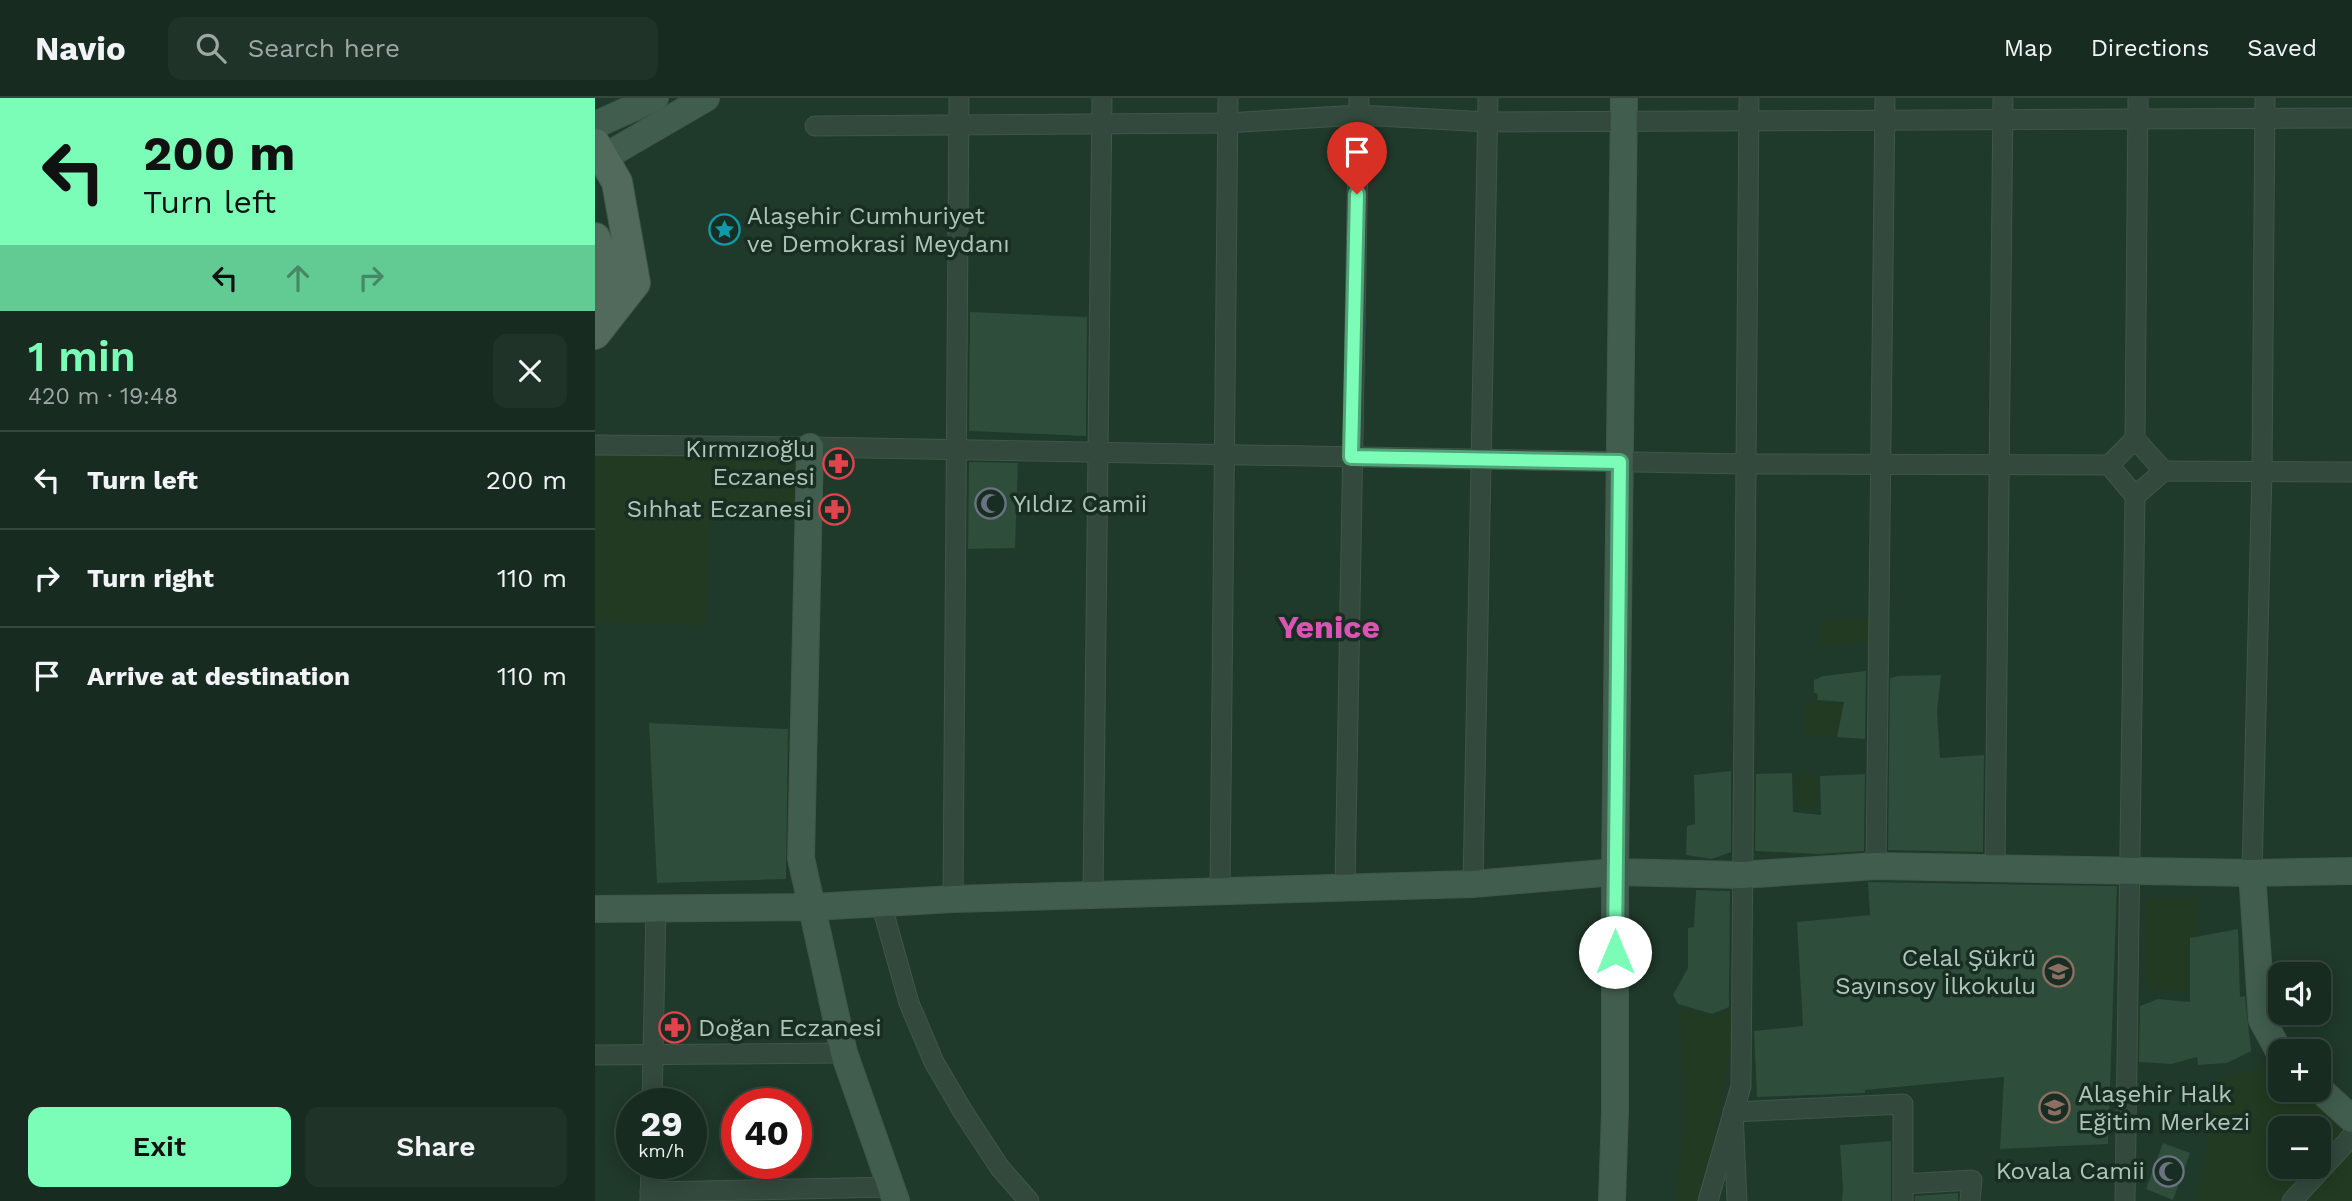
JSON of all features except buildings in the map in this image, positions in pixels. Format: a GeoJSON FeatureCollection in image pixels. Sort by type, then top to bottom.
{"type":"FeatureCollection","features":[{"type":"Feature","properties":{"kind":"main road"},"geometry":{"type":"LineString","coordinates":[[595,334],[635,283],[617,182],[598,154]]}},
{"type":"Feature","properties":{"kind":"main road"},"geometry":{"type":"LineString","coordinates":[[595,238],[602,262],[604,296],[595,312]]}},
{"type":"Feature","properties":{"kind":"street"},"geometry":{"type":"LineString","coordinates":[[595,125],[656,98]]}},
{"type":"Feature","properties":{"kind":"street"},"geometry":{"type":"LineString","coordinates":[[598,154],[706,98]]}},
{"type":"Feature","properties":{"kind":"street"},"geometry":{"type":"LineString","coordinates":[[953,899],[959,98]]}},
{"type":"Feature","properties":{"kind":"street"},"geometry":{"type":"LineString","coordinates":[[1093,895],[1102,98]]}},
{"type":"Feature","properties":{"kind":"street"},"geometry":{"type":"LineString","coordinates":[[1220,891],[1228,98]]}},
{"type":"Feature","properties":{"kind":"street"},"geometry":{"type":"LineString","coordinates":[[1473,884],[1488,98]]}},
{"type":"Feature","properties":{"kind":"street"},"geometry":{"type":"LineString","coordinates":[[1709,1201],[1741,1086],[1749,98]]}},
{"type":"Feature","properties":{"kind":"street"},"geometry":{"type":"LineString","coordinates":[[1876,866],[1885,98]]}},
{"type":"Feature","properties":{"kind":"street"},"geometry":{"type":"LineString","coordinates":[[1995,868],[2003,98]]}},
{"type":"Feature","properties":{"kind":"street"},"geometry":{"type":"LineString","coordinates":[[2138,98],[2135,439],[2164,471]]}},
{"type":"Feature","properties":{"kind":"street"},"geometry":{"type":"LineString","coordinates":[[2265,98],[2262,471],[2252,873],[2262,1020],[2272,1039]]}},
{"type":"Feature","properties":{"kind":"street"},"geometry":{"type":"LineString","coordinates":[[815,126],[1227,123],[1359,106],[1488,122],[1624,110],[1748,121],[2352,118]]}},
{"type":"Feature","properties":{"kind":"street"},"geometry":{"type":"LineString","coordinates":[[1345,887],[1359,106]]}},
{"type":"Feature","properties":{"kind":"street"},"geometry":{"type":"LineString","coordinates":[[1612,1201],[1624,110]]}},
{"type":"Feature","properties":{"kind":"street"},"geometry":{"type":"LineString","coordinates":[[595,445],[1744,464],[2109,465],[2135,439]]}},
{"type":"Feature","properties":{"kind":"street"},"geometry":{"type":"LineString","coordinates":[[650,1196],[894,1194],[843,1053],[801,858],[810,447]]}},
{"type":"Feature","properties":{"kind":"street"},"geometry":{"type":"LineString","coordinates":[[2109,465],[2135,496],[2125,1201]]}},
{"type":"Feature","properties":{"kind":"street"},"geometry":{"type":"LineString","coordinates":[[2135,496],[2164,471],[2352,471]]}},
{"type":"Feature","properties":{"kind":"street"},"geometry":{"type":"LineString","coordinates":[[595,909],[813,907],[953,899],[1473,884],[1615,872],[1741,875],[1876,866],[2252,873],[2352,872]]}},
{"type":"Feature","properties":{"kind":"street"},"geometry":{"type":"LineString","coordinates":[[881,903],[909,1003],[934,1062],[1000,1168],[1028,1201]]}},
{"type":"Feature","properties":{"kind":"street"},"geometry":{"type":"LineString","coordinates":[[652,1088],[656,909]]}},
{"type":"Feature","properties":{"kind":"street"},"geometry":{"type":"LineString","coordinates":[[595,1055],[843,1053]]}},
{"type":"Feature","properties":{"kind":"street"},"geometry":{"type":"LineString","coordinates":[[2331,1099],[2352,1119]]}},
{"type":"Feature","properties":{"kind":"street"},"geometry":{"type":"LineString","coordinates":[[1733,1112],[1903,1104],[1903,1193],[1972,1180],[1970,1201]]}},
{"type":"Feature","properties":{"kind":"street"},"geometry":{"type":"LineString","coordinates":[[1733,1112],[1737,1201]]}},
{"type":"Feature","properties":{"kind":"street"},"geometry":{"type":"LineString","coordinates":[[2293,1201],[2352,1136]]}},
{"type":"Feature","properties":{"kind":"green space"},"geometry":{"type":"Polygon","coordinates":[[[802,452],[802,517],[710,521],[706,625],[595,622],[595,454],[802,452]]]}},
{"type":"Feature","properties":{"kind":"green space"},"geometry":{"type":"Polygon","coordinates":[[[1877,616],[1875,641],[1820,647],[1820,621],[1877,616]]]}},
{"type":"Feature","properties":{"kind":"green space"},"geometry":{"type":"Polygon","coordinates":[[[1805,702],[1844,704],[1837,737],[1805,734],[1805,702]]]}},
{"type":"Feature","properties":{"kind":"green space"},"geometry":{"type":"Polygon","coordinates":[[[1795,774],[1818,777],[1817,807],[1797,807],[1795,774]]]}},
{"type":"Feature","properties":{"kind":"green space"},"geometry":{"type":"Polygon","coordinates":[[[2145,898],[2198,900],[2194,993],[2148,989],[2145,898]]]}},
{"type":"Feature","properties":{"kind":"green space"},"geometry":{"type":"Polygon","coordinates":[[[1679,1008],[1712,1017],[1735,1008],[1733,1035],[1705,1187],[1700,1201],[1676,1201],[1686,1110],[1679,1008]]]}},
{"type":"Feature","properties":{"kind":"green space"},"geometry":{"type":"Polygon","coordinates":[[[2268,1066],[2268,1102],[2324,1102],[2352,1134],[2352,1201],[2196,1201],[2221,1078],[2268,1066]]]}},
{"type":"Feature","properties":{"kind":"place","name":"Alaşehir Cumhuriyet ve Demokrasi Meydanı"},"geometry":{"type":"Point","coordinates":[724,230]}},
{"type":"Feature","properties":{"kind":"place","name":"Kırmızıoğlu Eczanesi"},"geometry":{"type":"Point","coordinates":[838,463]}},
{"type":"Feature","properties":{"kind":"place","name":"Yıldız Camii"},"geometry":{"type":"Point","coordinates":[990,504]}},
{"type":"Feature","properties":{"kind":"place","name":"Sıhhat Eczanesi"},"geometry":{"type":"Point","coordinates":[835,509]}},
{"type":"Feature","properties":{"kind":"place","name":"Celal Şükrü Sayınsoy İlkokulu"},"geometry":{"type":"Point","coordinates":[2059,972]}},
{"type":"Feature","properties":{"kind":"place","name":"Doğan Eczanesi"},"geometry":{"type":"Point","coordinates":[675,1028]}},
{"type":"Feature","properties":{"kind":"place","name":"Alaşehir Halk Eğitim Merkezi"},"geometry":{"type":"Point","coordinates":[2055,1108]}},
{"type":"Feature","properties":{"kind":"place","name":"Kovala Camii"},"geometry":{"type":"Point","coordinates":[2168,1171]}},
{"type":"Feature","properties":{"kind":"district","name":"Yenice"},"geometry":{"type":"Point","coordinates":[1329,627]}},
{"type":"Feature","properties":{"kind":"route"},"geometry":{"type":"LineString","coordinates":[[1357,194],[1351,457],[1620,462],[1615,952]]}}]}
